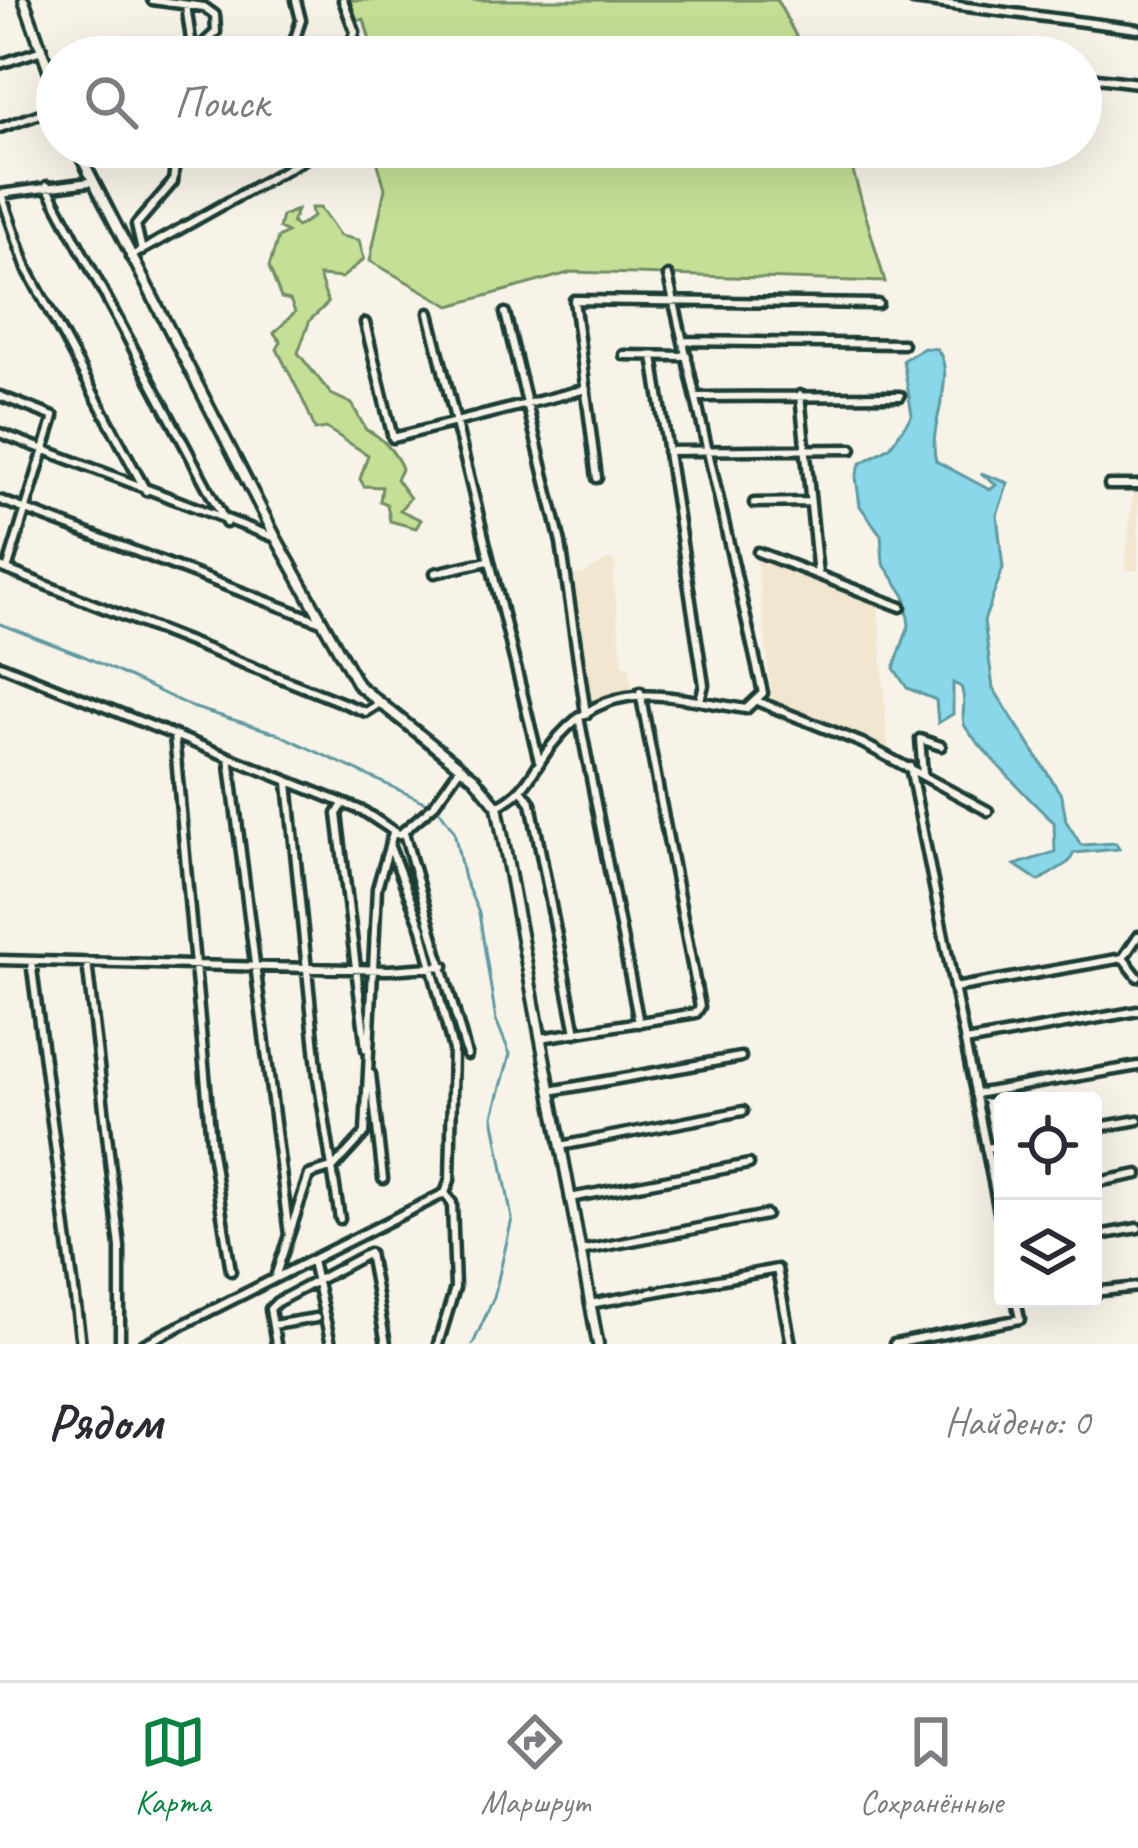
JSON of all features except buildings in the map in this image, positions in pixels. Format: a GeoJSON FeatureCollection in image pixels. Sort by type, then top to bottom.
{"type":"FeatureCollection","features":[{"type":"Feature","properties":{"kind":"main road"},"geometry":{"type":"LineString","coordinates":[[24,0],[37,36]]}},
{"type":"Feature","properties":{"kind":"main road"},"geometry":{"type":"LineString","coordinates":[[84,168],[358,686],[483,786],[496,806],[598,1344]]}},
{"type":"Feature","properties":{"kind":"street"},"geometry":{"type":"LineString","coordinates":[[152,0],[211,10],[218,20],[212,36]]}},
{"type":"Feature","properties":{"kind":"street"},"geometry":{"type":"LineString","coordinates":[[296,0],[301,20],[296,36]]}},
{"type":"Feature","properties":{"kind":"street"},"geometry":{"type":"LineString","coordinates":[[343,0],[354,36]]}},
{"type":"Feature","properties":{"kind":"street"},"geometry":{"type":"LineString","coordinates":[[913,0],[1138,29]]}},
{"type":"Feature","properties":{"kind":"street"},"geometry":{"type":"LineString","coordinates":[[186,5],[189,36]]}},
{"type":"Feature","properties":{"kind":"street"},"geometry":{"type":"LineString","coordinates":[[0,64],[36,52]]}},
{"type":"Feature","properties":{"kind":"street"},"geometry":{"type":"LineString","coordinates":[[1102,79],[1138,83]]}},
{"type":"Feature","properties":{"kind":"street"},"geometry":{"type":"LineString","coordinates":[[0,128],[36,115]]}},
{"type":"Feature","properties":{"kind":"street"},"geometry":{"type":"LineString","coordinates":[[142,250],[136,225],[173,182],[174,168]]}},
{"type":"Feature","properties":{"kind":"street"},"geometry":{"type":"LineString","coordinates":[[130,256],[288,168]]}},
{"type":"Feature","properties":{"kind":"street"},"geometry":{"type":"LineString","coordinates":[[90,182],[0,194],[27,269],[146,491]]}},
{"type":"Feature","properties":{"kind":"street"},"geometry":{"type":"LineString","coordinates":[[47,186],[226,523]]}},
{"type":"Feature","properties":{"kind":"street"},"geometry":{"type":"LineString","coordinates":[[496,806],[523,792],[539,765],[583,716],[640,692],[746,709],[759,702],[764,683],[668,276]]}},
{"type":"Feature","properties":{"kind":"street"},"geometry":{"type":"LineString","coordinates":[[597,478],[574,300],[878,304]]}},
{"type":"Feature","properties":{"kind":"street"},"geometry":{"type":"LineString","coordinates":[[506,313],[564,558],[583,716],[639,1023]]}},
{"type":"Feature","properties":{"kind":"street"},"geometry":{"type":"LineString","coordinates":[[429,314],[539,765]]}},
{"type":"Feature","properties":{"kind":"street"},"geometry":{"type":"LineString","coordinates":[[365,323],[393,438],[586,389]]}},
{"type":"Feature","properties":{"kind":"street"},"geometry":{"type":"LineString","coordinates":[[683,341],[903,344]]}},
{"type":"Feature","properties":{"kind":"street"},"geometry":{"type":"LineString","coordinates":[[624,355],[687,356]]}},
{"type":"Feature","properties":{"kind":"street"},"geometry":{"type":"LineString","coordinates":[[652,356],[704,685],[700,700]]}},
{"type":"Feature","properties":{"kind":"street"},"geometry":{"type":"LineString","coordinates":[[800,394],[818,575]]}},
{"type":"Feature","properties":{"kind":"street"},"geometry":{"type":"LineString","coordinates":[[0,396],[55,418],[4,569],[366,712],[376,705]]}},
{"type":"Feature","properties":{"kind":"street"},"geometry":{"type":"LineString","coordinates":[[697,397],[900,396]]}},
{"type":"Feature","properties":{"kind":"street"},"geometry":{"type":"LineString","coordinates":[[0,433],[226,523],[276,538]]}},
{"type":"Feature","properties":{"kind":"street"},"geometry":{"type":"LineString","coordinates":[[668,451],[852,449]]}},
{"type":"Feature","properties":{"kind":"street"},"geometry":{"type":"LineString","coordinates":[[1109,485],[1138,485]]}},
{"type":"Feature","properties":{"kind":"street"},"geometry":{"type":"LineString","coordinates":[[0,500],[324,623]]}},
{"type":"Feature","properties":{"kind":"street"},"geometry":{"type":"LineString","coordinates":[[754,503],[811,502]]}},
{"type":"Feature","properties":{"kind":"street"},"geometry":{"type":"LineString","coordinates":[[758,552],[902,607]]}},
{"type":"Feature","properties":{"kind":"street"},"geometry":{"type":"LineString","coordinates":[[435,573],[488,561]]}},
{"type":"Feature","properties":{"kind":"street"},"geometry":{"type":"LineString","coordinates":[[0,665],[343,804],[393,833],[404,833],[433,806],[460,768]]}},
{"type":"Feature","properties":{"kind":"street"},"geometry":{"type":"LineString","coordinates":[[541,1038],[639,1023],[700,1007],[640,692]]}},
{"type":"Feature","properties":{"kind":"street"},"geometry":{"type":"LineString","coordinates":[[759,702],[910,767],[988,811]]}},
{"type":"Feature","properties":{"kind":"street"},"geometry":{"type":"LineString","coordinates":[[174,734],[212,1152],[231,1271]]}},
{"type":"Feature","properties":{"kind":"street"},"geometry":{"type":"LineString","coordinates":[[923,774],[920,740],[941,746]]}},
{"type":"Feature","properties":{"kind":"street"},"geometry":{"type":"LineString","coordinates":[[229,757],[290,1238]]}},
{"type":"Feature","properties":{"kind":"street"},"geometry":{"type":"LineString","coordinates":[[910,767],[994,1178]]}},
{"type":"Feature","properties":{"kind":"street"},"geometry":{"type":"LineString","coordinates":[[288,783],[311,967],[318,1078],[340,1219]]}},
{"type":"Feature","properties":{"kind":"street"},"geometry":{"type":"LineString","coordinates":[[523,792],[531,803],[576,1034]]}},
{"type":"Feature","properties":{"kind":"street"},"geometry":{"type":"LineString","coordinates":[[343,804],[337,814],[383,1180]]}},
{"type":"Feature","properties":{"kind":"street"},"geometry":{"type":"LineString","coordinates":[[275,1276],[310,1175],[332,1168],[365,1133],[377,888],[393,833]]}},
{"type":"Feature","properties":{"kind":"street"},"geometry":{"type":"LineString","coordinates":[[404,833],[467,1055]]}},
{"type":"Feature","properties":{"kind":"street"},"geometry":{"type":"LineString","coordinates":[[144,1344],[445,1193],[451,1180],[456,1066],[434,970],[390,847]]}},
{"type":"Feature","properties":{"kind":"street"},"geometry":{"type":"LineString","coordinates":[[954,988],[1123,958],[1138,936]]}},
{"type":"Feature","properties":{"kind":"street"},"geometry":{"type":"LineString","coordinates":[[1123,958],[1138,977]]}},
{"type":"Feature","properties":{"kind":"street"},"geometry":{"type":"LineString","coordinates":[[0,960],[434,970],[444,966]]}},
{"type":"Feature","properties":{"kind":"street"},"geometry":{"type":"LineString","coordinates":[[31,962],[81,1344]]}},
{"type":"Feature","properties":{"kind":"street"},"geometry":{"type":"LineString","coordinates":[[87,962],[120,1246],[120,1344]]}},
{"type":"Feature","properties":{"kind":"street"},"geometry":{"type":"LineString","coordinates":[[965,1042],[1138,1011]]}},
{"type":"Feature","properties":{"kind":"street"},"geometry":{"type":"LineString","coordinates":[[550,1091],[741,1057]]}},
{"type":"Feature","properties":{"kind":"street"},"geometry":{"type":"LineString","coordinates":[[975,1094],[1138,1066]]}},
{"type":"Feature","properties":{"kind":"street"},"geometry":{"type":"LineString","coordinates":[[560,1146],[743,1112]]}},
{"type":"Feature","properties":{"kind":"street"},"geometry":{"type":"LineString","coordinates":[[1102,1126],[1138,1120]]}},
{"type":"Feature","properties":{"kind":"street"},"geometry":{"type":"LineString","coordinates":[[986,1148],[994,1146]]}},
{"type":"Feature","properties":{"kind":"street"},"geometry":{"type":"LineString","coordinates":[[570,1198],[749,1164]]}},
{"type":"Feature","properties":{"kind":"street"},"geometry":{"type":"LineString","coordinates":[[1102,1181],[1138,1174]]}},
{"type":"Feature","properties":{"kind":"street"},"geometry":{"type":"LineString","coordinates":[[438,1344],[454,1288],[452,1203],[445,1193]]}},
{"type":"Feature","properties":{"kind":"street"},"geometry":{"type":"LineString","coordinates":[[580,1251],[766,1216]]}},
{"type":"Feature","properties":{"kind":"street"},"geometry":{"type":"LineString","coordinates":[[1102,1234],[1138,1228]]}},
{"type":"Feature","properties":{"kind":"street"},"geometry":{"type":"LineString","coordinates":[[276,1344],[270,1309],[369,1253],[386,1344]]}},
{"type":"Feature","properties":{"kind":"street"},"geometry":{"type":"LineString","coordinates":[[312,1261],[331,1344]]}},
{"type":"Feature","properties":{"kind":"street"},"geometry":{"type":"LineString","coordinates":[[590,1304],[777,1269],[791,1344]]}},
{"type":"Feature","properties":{"kind":"street"},"geometry":{"type":"LineString","coordinates":[[1102,1291],[1138,1287]]}},
{"type":"Feature","properties":{"kind":"street"},"geometry":{"type":"LineString","coordinates":[[894,1344],[1020,1318],[1018,1308]]}},
{"type":"Feature","properties":{"kind":"street"},"geometry":{"type":"LineString","coordinates":[[273,1325],[316,1318]]}},
{"type":"Feature","properties":{"kind":"shaded area"},"geometry":{"type":"Polygon","coordinates":[[[1133,490],[1138,490],[1138,570],[1125,570],[1133,490]]]}},
{"type":"Feature","properties":{"kind":"shaded area"},"geometry":{"type":"Polygon","coordinates":[[[756,555],[878,603],[888,750],[772,701],[756,555]]]}},
{"type":"Feature","properties":{"kind":"shaded area"},"geometry":{"type":"Polygon","coordinates":[[[608,559],[616,563],[613,579],[623,665],[628,666],[633,689],[587,708],[570,576],[584,574],[608,559]]]}},
{"type":"Feature","properties":{"kind":"green space"},"geometry":{"type":"Polygon","coordinates":[[[348,0],[777,0],[796,36],[369,36],[364,19],[356,21],[348,0]]]}},
{"type":"Feature","properties":{"kind":"green space"},"geometry":{"type":"Polygon","coordinates":[[[379,168],[852,168],[885,282],[572,272],[450,306],[370,261],[385,188],[379,168]]]}},
{"type":"Feature","properties":{"kind":"green space"},"geometry":{"type":"Polygon","coordinates":[[[311,208],[320,208],[340,236],[359,240],[364,259],[342,278],[319,276],[328,303],[310,320],[298,353],[331,394],[352,404],[366,430],[396,457],[402,468],[396,479],[410,498],[400,510],[421,520],[416,528],[390,521],[387,504],[380,501],[382,487],[364,486],[360,479],[368,455],[326,428],[315,430],[277,349],[281,342],[274,333],[295,312],[290,300],[281,298],[269,267],[278,238],[287,233],[279,228],[282,216],[297,210],[292,223],[297,227],[313,217],[311,208]]]}},
{"type":"Feature","properties":{"kind":"water"},"geometry":{"type":"Polygon","coordinates":[[[924,348],[937,349],[945,374],[935,433],[936,461],[990,490],[996,485],[981,473],[1008,483],[997,515],[1003,568],[984,621],[993,688],[1062,796],[1066,821],[1081,845],[1116,843],[1119,849],[1074,853],[1069,862],[1039,881],[1015,865],[1055,852],[1054,822],[968,730],[961,687],[953,683],[953,714],[938,723],[936,700],[907,688],[894,668],[909,625],[905,596],[883,563],[881,535],[860,506],[856,477],[860,464],[890,447],[912,415],[903,360],[924,348]]]}},
{"type":"Feature","properties":{"kind":"waterway"},"geometry":{"type":"LineString","coordinates":[[0,624],[86,657],[192,707],[276,733],[429,804]]}},
{"type":"Feature","properties":{"kind":"waterway"},"geometry":{"type":"LineString","coordinates":[[440,811],[454,831],[464,879],[479,913],[496,1020],[510,1054],[493,1116],[512,1219],[494,1297],[473,1344]]}}]}
